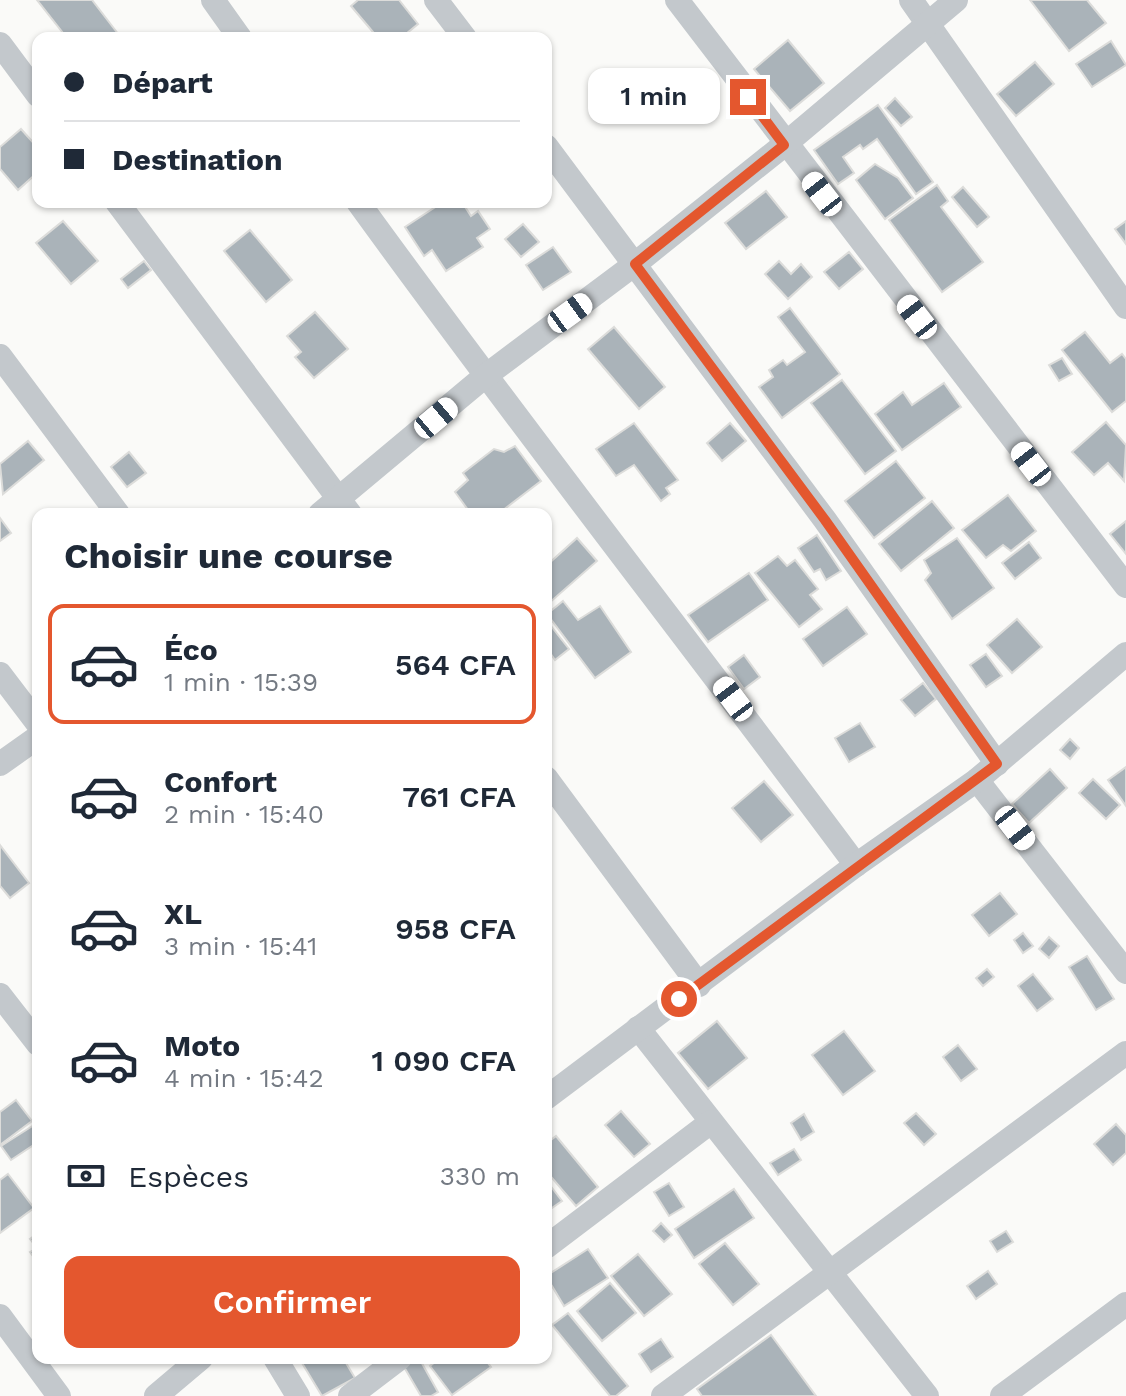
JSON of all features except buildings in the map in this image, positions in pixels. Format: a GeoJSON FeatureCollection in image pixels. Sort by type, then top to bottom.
{"type":"FeatureCollection","features":[{"type":"Feature","properties":{"kind":"street"},"geometry":{"type":"LineString","coordinates":[[213,0],[236,32]]}},
{"type":"Feature","properties":{"kind":"street"},"geometry":{"type":"LineString","coordinates":[[436,0],[460,32]]}},
{"type":"Feature","properties":{"kind":"street"},"geometry":{"type":"LineString","coordinates":[[677,0],[784,145],[1126,586]]}},
{"type":"Feature","properties":{"kind":"street"},"geometry":{"type":"LineString","coordinates":[[911,0],[928,20],[1126,307]]}},
{"type":"Feature","properties":{"kind":"street"},"geometry":{"type":"LineString","coordinates":[[337,508],[484,377],[635,264],[784,145],[928,20],[956,0]]}},
{"type":"Feature","properties":{"kind":"street"},"geometry":{"type":"LineString","coordinates":[[0,44],[32,87]]}},
{"type":"Feature","properties":{"kind":"street"},"geometry":{"type":"LineString","coordinates":[[552,154],[825,520],[997,764]]}},
{"type":"Feature","properties":{"kind":"street"},"geometry":{"type":"LineString","coordinates":[[121,208],[335,508]]}},
{"type":"Feature","properties":{"kind":"street"},"geometry":{"type":"LineString","coordinates":[[362,208],[484,377],[680,628],[856,865]]}},
{"type":"Feature","properties":{"kind":"street"},"geometry":{"type":"LineString","coordinates":[[0,356],[114,508]]}},
{"type":"Feature","properties":{"kind":"street"},"geometry":{"type":"LineString","coordinates":[[552,1091],[699,985],[856,865],[977,780],[1126,654]]}},
{"type":"Feature","properties":{"kind":"street"},"geometry":{"type":"LineString","coordinates":[[0,674],[32,716]]}},
{"type":"Feature","properties":{"kind":"street"},"geometry":{"type":"LineString","coordinates":[[0,764],[32,741]]}},
{"type":"Feature","properties":{"kind":"street"},"geometry":{"type":"LineString","coordinates":[[977,780],[1126,972]]}},
{"type":"Feature","properties":{"kind":"street"},"geometry":{"type":"LineString","coordinates":[[552,786],[699,985]]}},
{"type":"Feature","properties":{"kind":"street"},"geometry":{"type":"LineString","coordinates":[[0,995],[32,1036]]}},
{"type":"Feature","properties":{"kind":"street"},"geometry":{"type":"LineString","coordinates":[[638,1028],[927,1396]]}},
{"type":"Feature","properties":{"kind":"street"},"geometry":{"type":"LineString","coordinates":[[663,1396],[1126,1053]]}},
{"type":"Feature","properties":{"kind":"street"},"geometry":{"type":"LineString","coordinates":[[552,1242],[711,1122]]}},
{"type":"Feature","properties":{"kind":"street"},"geometry":{"type":"LineString","coordinates":[[1002,1396],[1126,1304]]}},
{"type":"Feature","properties":{"kind":"street"},"geometry":{"type":"LineString","coordinates":[[0,1316],[32,1359]]}},
{"type":"Feature","properties":{"kind":"street"},"geometry":{"type":"LineString","coordinates":[[35,1364],[59,1396]]}},
{"type":"Feature","properties":{"kind":"street"},"geometry":{"type":"LineString","coordinates":[[156,1396],[194,1364]]}},
{"type":"Feature","properties":{"kind":"street"},"geometry":{"type":"LineString","coordinates":[[279,1364],[298,1396]]}},
{"type":"Feature","properties":{"kind":"street"},"geometry":{"type":"LineString","coordinates":[[350,1396],[392,1364]]}},
{"type":"Feature","properties":{"kind":"route"},"geometry":{"type":"LineString","coordinates":[[679,999],[856,865],[997,764],[825,520],[635,264],[784,145],[748,97]]}}]}
